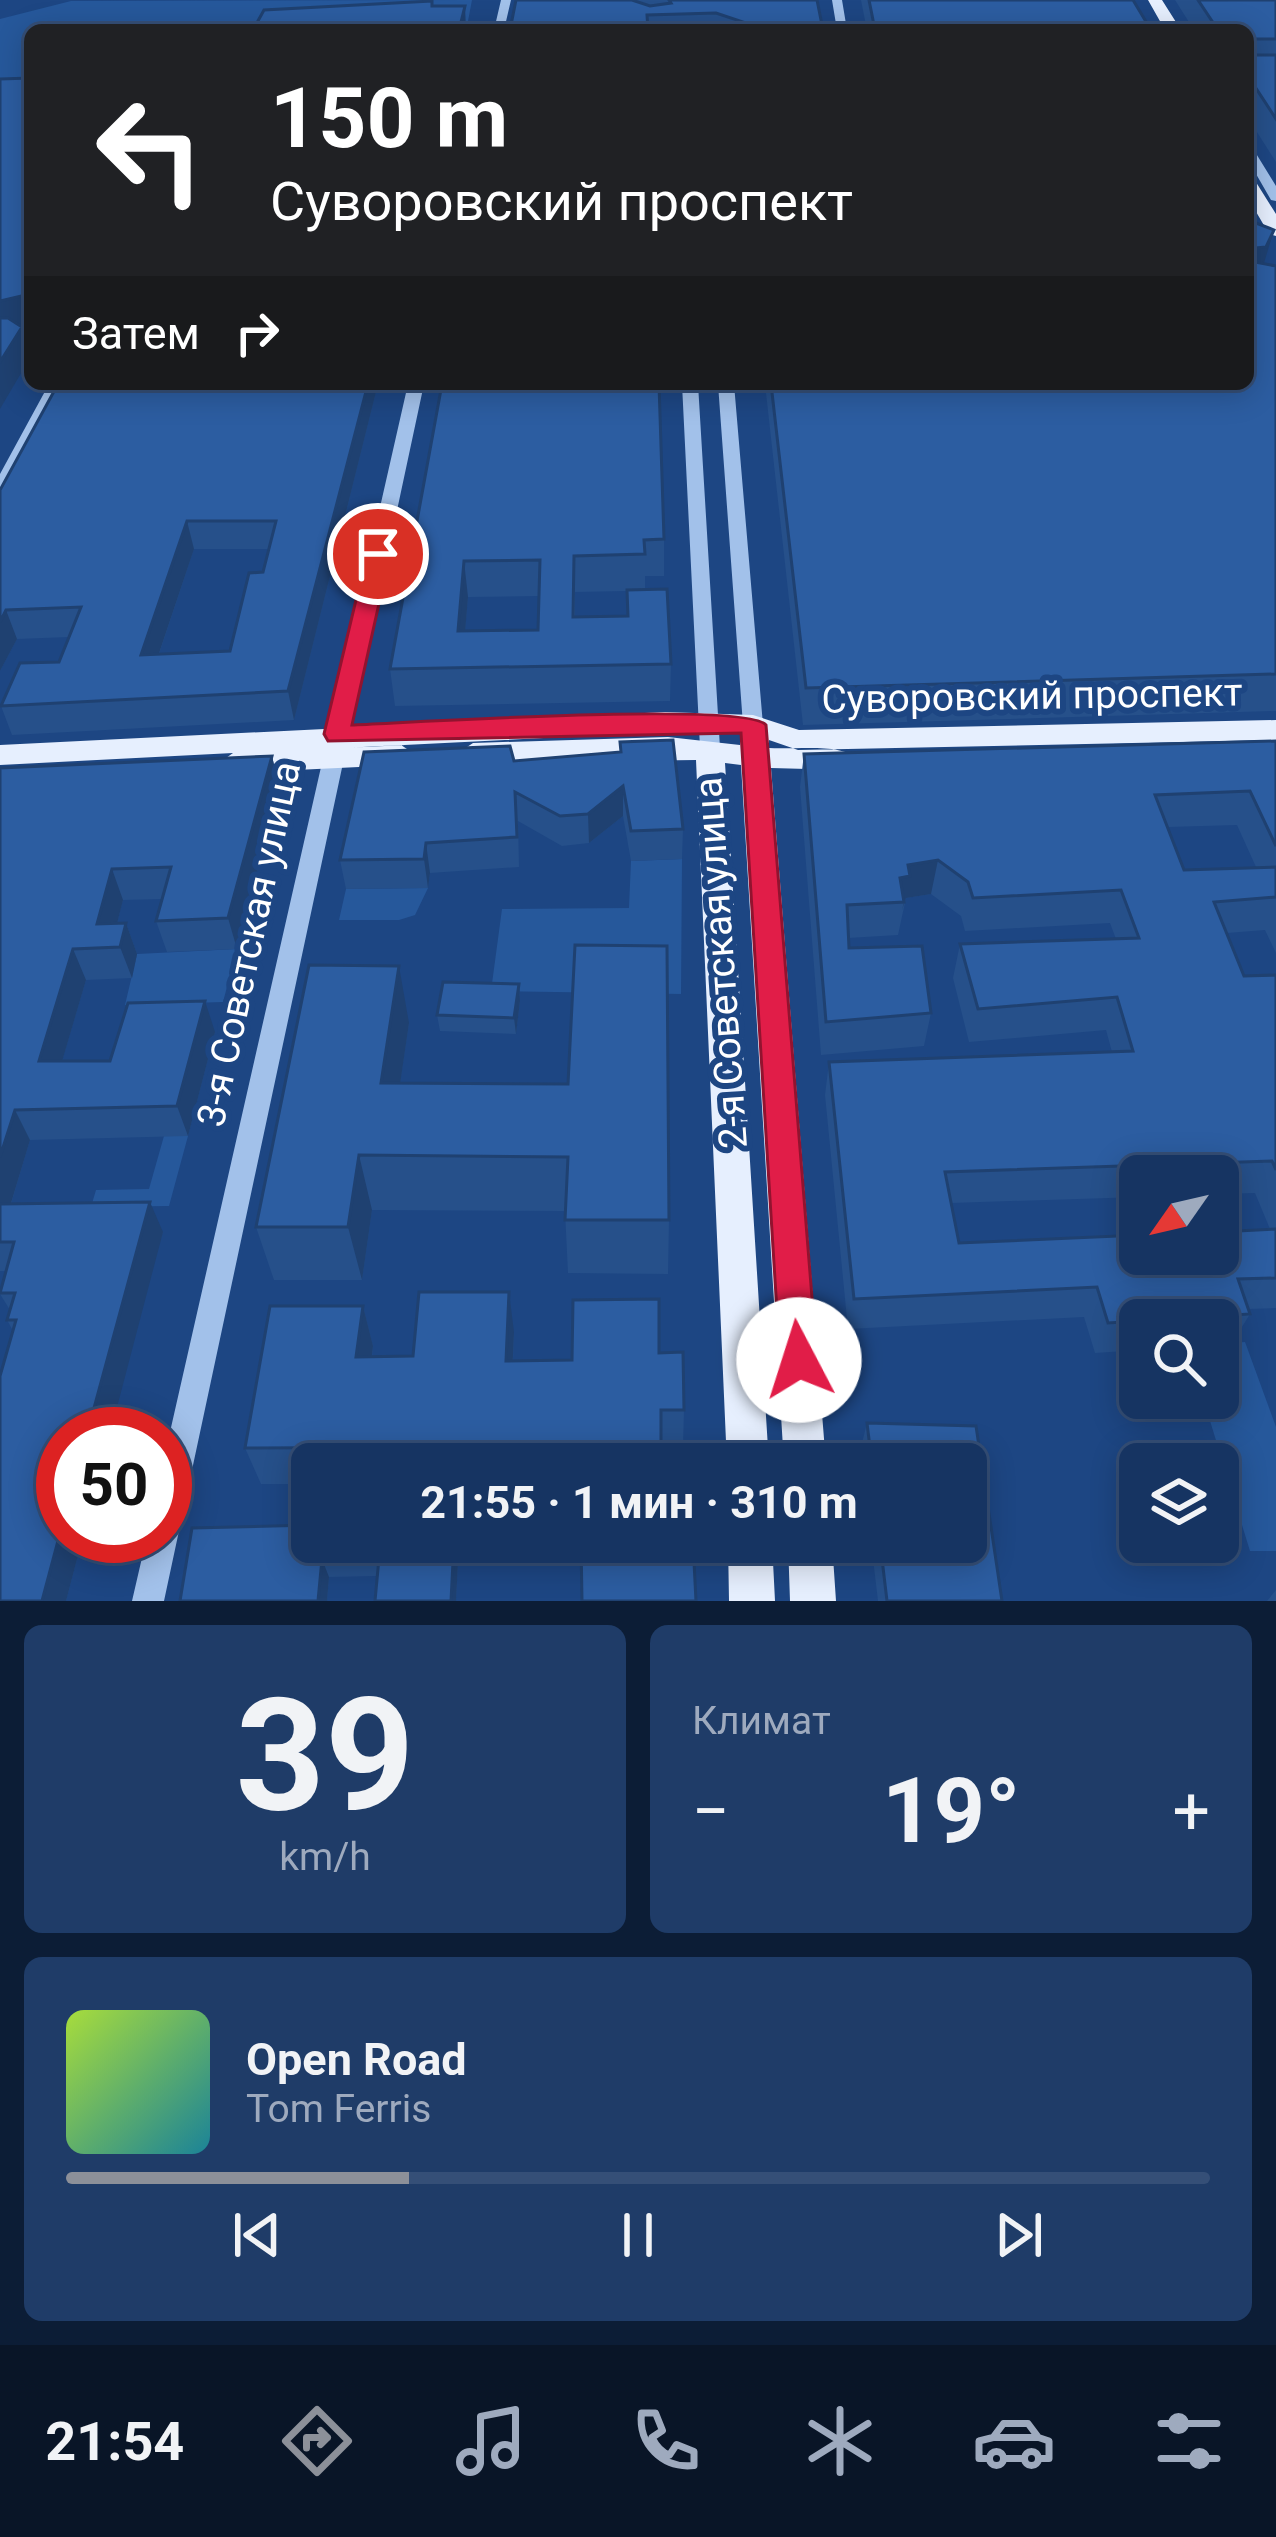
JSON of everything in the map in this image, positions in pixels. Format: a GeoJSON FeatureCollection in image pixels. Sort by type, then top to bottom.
{"type":"FeatureCollection","features":[{"type":"Feature","properties":{"kind":"main road"},"geometry":{"type":"LineString","coordinates":[[1254,193],[1276,230]]}},
{"type":"Feature","properties":{"kind":"main road","name":"Суворовский проспект"},"geometry":{"type":"LineString","coordinates":[[0,755],[708,735],[798,740],[1276,730]]}},
{"type":"Feature","properties":{"kind":"main road","name":"2-я Советская улица"},"geometry":{"type":"LineString","coordinates":[[708,735],[747,1443]]}},
{"type":"Feature","properties":{"kind":"main road","name":"Суворовский проспект"},"geometry":{"type":"LineString","coordinates":[[754,739],[800,761],[1276,747]]}},
{"type":"Feature","properties":{"kind":"main road","name":"2-я Советская улица"},"geometry":{"type":"LineString","coordinates":[[754,739],[804,1443]]}},
{"type":"Feature","properties":{"kind":"main road","name":"Суворовский проспект"},"geometry":{"type":"LineString","coordinates":[[0,776],[335,746]]}},
{"type":"Feature","properties":{"kind":"main road"},"geometry":{"type":"LineString","coordinates":[[751,1563],[752,1601]]}},
{"type":"Feature","properties":{"kind":"main road"},"geometry":{"type":"LineString","coordinates":[[811,1563],[813,1601]]}},
{"type":"Feature","properties":{"kind":"street"},"geometry":{"type":"LineString","coordinates":[[1254,160],[1276,197]]}},
{"type":"Feature","properties":{"kind":"street"},"geometry":{"type":"LineString","coordinates":[[1254,241],[1276,244]]}},
{"type":"Feature","properties":{"kind":"street"},"geometry":{"type":"LineString","coordinates":[[0,490],[54,390]]}},
{"type":"Feature","properties":{"kind":"street","name":"3-я Советская улица"},"geometry":{"type":"LineString","coordinates":[[190,1407],[415,390]]}},
{"type":"Feature","properties":{"kind":"street","name":"2-я Советская улица"},"geometry":{"type":"LineString","coordinates":[[690,390],[708,735]]}},
{"type":"Feature","properties":{"kind":"street","name":"2-я Советская улица"},"geometry":{"type":"LineString","coordinates":[[726,390],[754,739]]}},
{"type":"Feature","properties":{"kind":"street"},"geometry":{"type":"LineString","coordinates":[[148,1601],[156,1563]]}},
{"type":"Feature","properties":{"kind":"shaded area"},"geometry":{"type":"Polygon","coordinates":[[[472,0],[468,21],[24,24],[24,84],[0,85],[0,19],[71,1],[472,0]]]}},
{"type":"Feature","properties":{"kind":"shaded area"},"geometry":{"type":"Polygon","coordinates":[[[682,859],[681,994],[491,991],[502,909],[629,908],[631,861],[682,859]]]}},
{"type":"Feature","properties":{"kind":"shaded area"},"geometry":{"type":"Polygon","coordinates":[[[428,888],[415,915],[399,920],[339,920],[346,889],[428,888]]]}},
{"type":"Feature","properties":{"kind":"shaded area"},"geometry":{"type":"Polygon","coordinates":[[[237,949],[223,1002],[125,1005],[137,954],[237,949]]]}},
{"type":"Feature","properties":{"kind":"shaded area"},"geometry":{"type":"Polygon","coordinates":[[[164,1136],[188,1136],[169,1206],[91,1207],[96,1190],[149,1189],[164,1136]]]}},
{"type":"Feature","properties":{"kind":"shaded area"},"geometry":{"type":"Polygon","coordinates":[[[1239,1342],[1245,1342],[1276,1427],[1276,1551],[1250,1551],[1239,1515],[1239,1443],[1217,1443],[1209,1419],[1239,1419],[1239,1342]]]}},
{"type":"Feature","properties":{"kind":"building"},"geometry":{"type":"Polygon","coordinates":[[[516,0],[632,0],[650,6],[671,3],[669,0],[817,0],[822,24],[749,24],[716,13],[647,15],[648,24],[511,24],[516,0]]]}},
{"type":"Feature","properties":{"kind":"building"},"geometry":{"type":"Polygon","coordinates":[[[869,0],[1133,0],[1147,24],[874,24],[869,0]]]}},
{"type":"Feature","properties":{"kind":"building"},"geometry":{"type":"Polygon","coordinates":[[[1198,0],[1276,0],[1276,39],[1254,39],[1254,24],[1214,24],[1198,0]]]}},
{"type":"Feature","properties":{"kind":"building"},"geometry":{"type":"Polygon","coordinates":[[[432,1],[432,6],[465,6],[460,24],[256,24],[264,10],[432,1]]]}},
{"type":"Feature","properties":{"kind":"building"},"geometry":{"type":"Polygon","coordinates":[[[1254,55],[1276,55],[1276,119],[1254,85],[1254,55]]]}},
{"type":"Feature","properties":{"kind":"building"},"geometry":{"type":"Polygon","coordinates":[[[24,78],[24,295],[0,301],[0,79],[24,78]]]}},
{"type":"Feature","properties":{"kind":"building"},"geometry":{"type":"Polygon","coordinates":[[[1254,222],[1274,230],[1266,247],[1254,248],[1254,222]]]}},
{"type":"Feature","properties":{"kind":"building"},"geometry":{"type":"Polygon","coordinates":[[[1254,248],[1255,262],[1276,266],[1276,674],[806,688],[772,390],[1254,390],[1254,248]]]}},
{"type":"Feature","properties":{"kind":"building"},"geometry":{"type":"Polygon","coordinates":[[[0,318],[22,327],[0,362],[0,318]]]}},
{"type":"Feature","properties":{"kind":"building"},"geometry":{"type":"Polygon","coordinates":[[[55,390],[366,390],[288,691],[1,706],[20,663],[59,662],[81,607],[6,610],[0,622],[0,490],[55,390]],[[187,521],[141,655],[230,651],[249,573],[263,572],[276,521],[187,521]]]}},
{"type":"Feature","properties":{"kind":"building"},"geometry":{"type":"Polygon","coordinates":[[[441,390],[659,390],[664,539],[644,540],[645,554],[574,556],[573,617],[628,616],[627,590],[667,589],[671,664],[390,669],[441,390]],[[540,560],[464,561],[458,631],[538,630],[540,560]]]}},
{"type":"Feature","properties":{"kind":"building"},"geometry":{"type":"Polygon","coordinates":[[[673,740],[683,829],[631,831],[623,786],[588,814],[560,816],[515,792],[517,837],[426,843],[424,859],[340,860],[364,752],[510,746],[514,761],[621,752],[620,742],[673,740]]]}},
{"type":"Feature","properties":{"kind":"building"},"geometry":{"type":"Polygon","coordinates":[[[1276,741],[1276,846],[1250,791],[1155,795],[1184,870],[1276,867],[1276,897],[1214,902],[1244,976],[1276,975],[1276,1170],[1272,1161],[1239,1162],[1239,1155],[1119,1155],[1119,1166],[945,1172],[959,1243],[1119,1236],[1119,1275],[1239,1275],[1239,1231],[1276,1229],[1276,1278],[1238,1279],[1250,1314],[1239,1315],[1239,1299],[1119,1299],[1119,1322],[1108,1323],[1097,1287],[854,1299],[829,1062],[1133,1051],[1117,997],[978,1009],[960,944],[1139,938],[1121,890],[973,898],[968,882],[938,860],[908,865],[910,876],[900,878],[904,902],[847,905],[849,948],[922,946],[931,1013],[826,1022],[804,754],[1276,741]]]}},
{"type":"Feature","properties":{"kind":"building"},"geometry":{"type":"Polygon","coordinates":[[[272,756],[228,918],[156,921],[171,867],[112,869],[97,924],[126,923],[120,947],[73,949],[39,1061],[110,1061],[128,1003],[205,1001],[177,1106],[15,1110],[0,1157],[0,768],[272,756]]]}},
{"type":"Feature","properties":{"kind":"building"},"geometry":{"type":"Polygon","coordinates":[[[575,945],[667,946],[669,1220],[565,1220],[568,1157],[359,1155],[348,1227],[256,1227],[309,965],[399,966],[381,1083],[568,1084],[575,945]]]}},
{"type":"Feature","properties":{"kind":"building"},"geometry":{"type":"Polygon","coordinates":[[[443,982],[519,984],[514,1018],[437,1015],[443,982]]]}},
{"type":"Feature","properties":{"kind":"building"},"geometry":{"type":"Polygon","coordinates":[[[150,1202],[94,1407],[36,1407],[36,1563],[52,1563],[42,1601],[0,1601],[0,1376],[16,1320],[7,1320],[15,1293],[0,1293],[14,1242],[0,1242],[0,1204],[150,1202]]]}},
{"type":"Feature","properties":{"kind":"building"},"geometry":{"type":"Polygon","coordinates":[[[419,1292],[509,1292],[506,1361],[572,1360],[573,1300],[659,1299],[659,1353],[683,1352],[684,1410],[661,1410],[661,1443],[291,1443],[291,1448],[245,1448],[270,1306],[363,1306],[356,1357],[413,1356],[419,1292]]]}},
{"type":"Feature","properties":{"kind":"building"},"geometry":{"type":"Polygon","coordinates":[[[867,1423],[976,1426],[979,1443],[869,1443],[867,1423]]]}},
{"type":"Feature","properties":{"kind":"building"},"geometry":{"type":"Polygon","coordinates":[[[987,1500],[1002,1601],[887,1601],[882,1563],[987,1563],[987,1500]]]}},
{"type":"Feature","properties":{"kind":"building"},"geometry":{"type":"Polygon","coordinates":[[[291,1526],[291,1563],[322,1563],[318,1601],[180,1601],[186,1563],[192,1563],[192,1528],[291,1526]]]}},
{"type":"Feature","properties":{"kind":"building"},"geometry":{"type":"Polygon","coordinates":[[[379,1563],[453,1563],[451,1601],[375,1601],[379,1563]]]}},
{"type":"Feature","properties":{"kind":"building"},"geometry":{"type":"Polygon","coordinates":[[[581,1563],[694,1563],[696,1601],[582,1601],[581,1563]]]}},
{"type":"Feature","properties":{"kind":"route"},"geometry":{"type":"LineString","coordinates":[[378,554],[337,734],[665,722],[753,725],[799,1360]]}}]}
